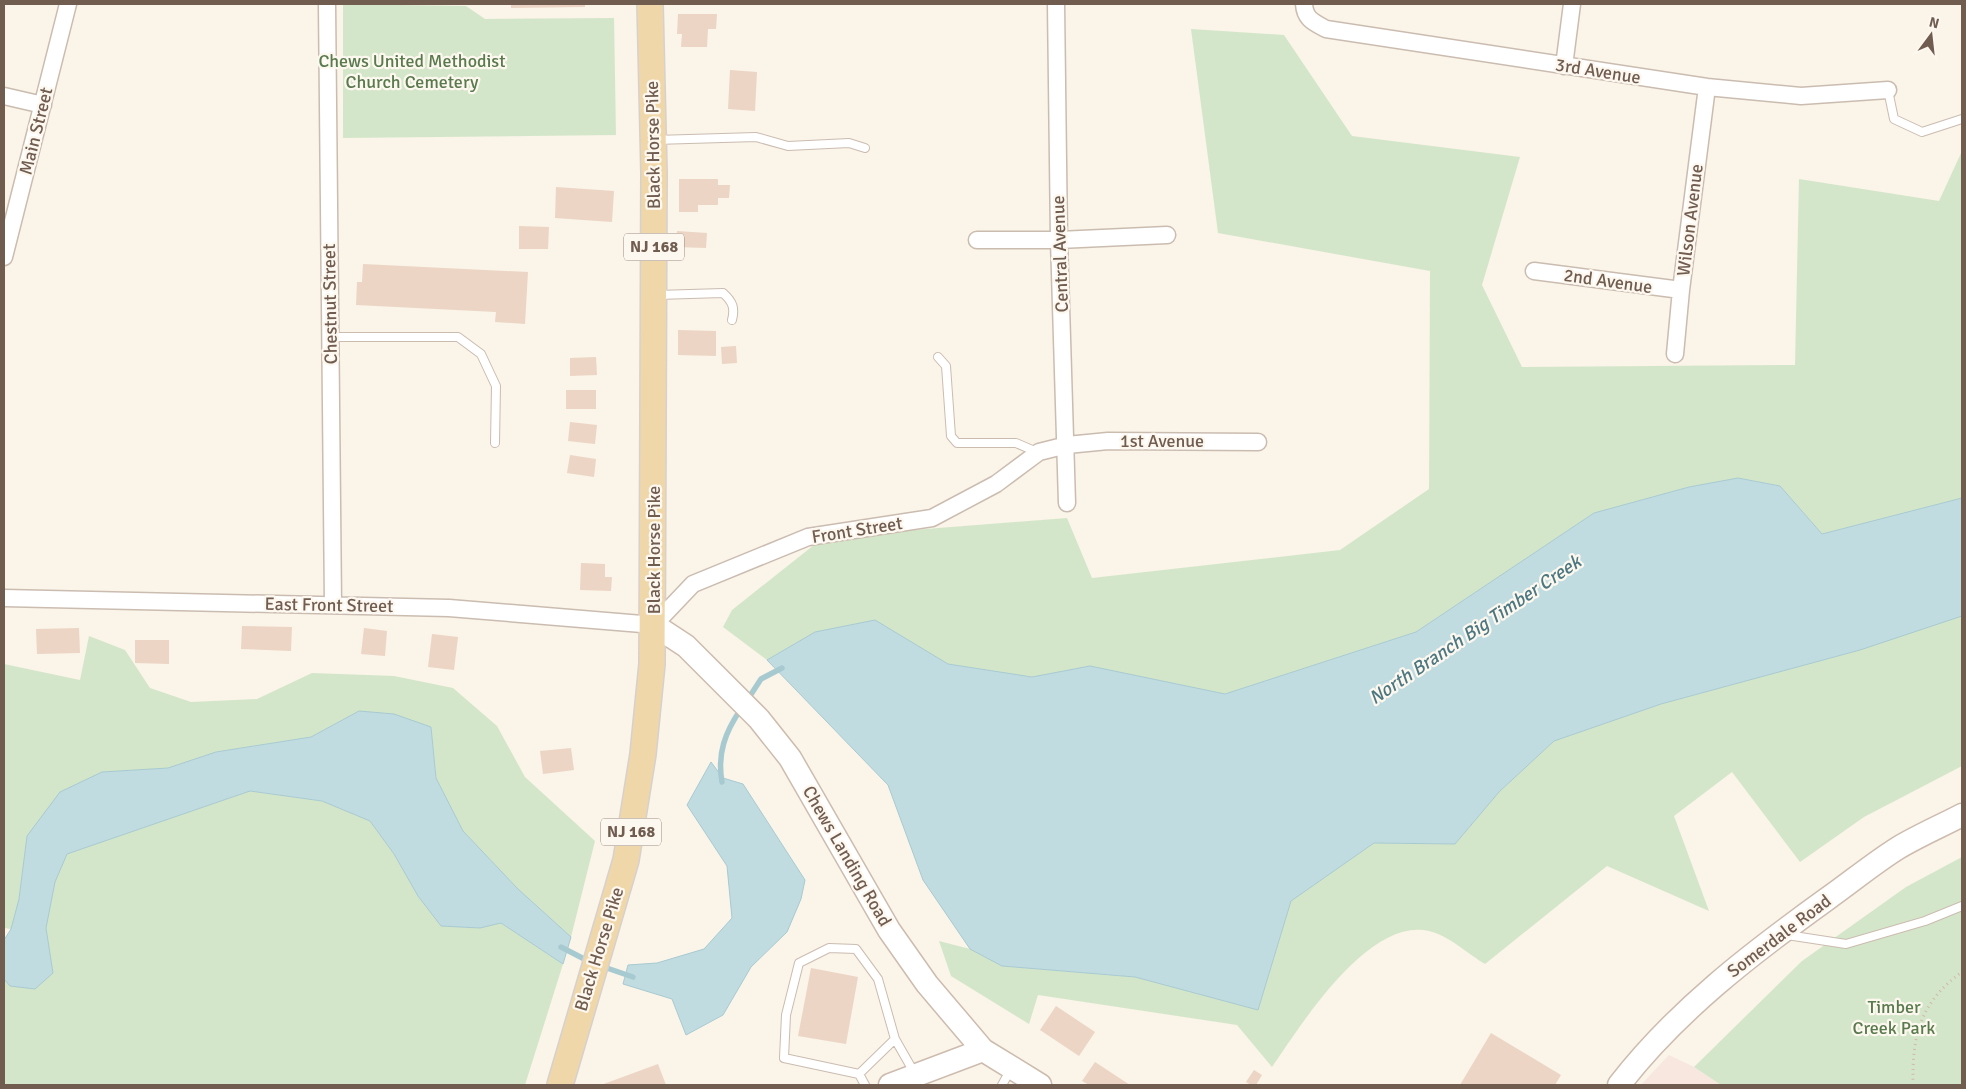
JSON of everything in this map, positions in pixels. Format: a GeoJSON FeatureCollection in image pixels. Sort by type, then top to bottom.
{"type":"FeatureCollection","features":[{"type":"Feature","properties":{"kind":"main road","name":"Black Horse Pike"},"geometry":{"type":"LineString","coordinates":[[560,1085],[626,860],[639,783],[652,664],[654,626],[654,296],[650,4]]}},
{"type":"Feature","properties":{"kind":"main road","name":"Chews Landing Road"},"geometry":{"type":"LineString","coordinates":[[654,626],[686,646],[760,719],[790,758],[890,930],[927,984],[1007,1076],[1040,1085]]}},
{"type":"Feature","properties":{"kind":"main road","name":"Somerdale Road"},"geometry":{"type":"LineString","coordinates":[[1619,1085],[1674,1023],[1719,981],[1780,934],[1899,848],[1962,815]]}},
{"type":"Feature","properties":{"kind":"main road"},"geometry":{"type":"LineString","coordinates":[[890,1085],[983,1050]]}},
{"type":"Feature","properties":{"kind":"street","name":"Main Street"},"geometry":{"type":"LineString","coordinates":[[4,257],[68,4]]}},
{"type":"Feature","properties":{"kind":"street","name":"Chestnut Street"},"geometry":{"type":"LineString","coordinates":[[327,4],[333,605]]}},
{"type":"Feature","properties":{"kind":"street","name":"Central Avenue"},"geometry":{"type":"LineString","coordinates":[[1056,4],[1059,240],[1068,503]]}},
{"type":"Feature","properties":{"kind":"street","name":"3rd Avenue"},"geometry":{"type":"LineString","coordinates":[[1304,4],[1304,12],[1310,21],[1326,29],[1706,87],[1801,96],[1888,90]]}},
{"type":"Feature","properties":{"kind":"street"},"geometry":{"type":"LineString","coordinates":[[1564,66],[1572,4]]}},
{"type":"Feature","properties":{"kind":"street","name":"Wilson Avenue"},"geometry":{"type":"LineString","coordinates":[[1675,354],[1706,87]]}},
{"type":"Feature","properties":{"kind":"street"},"geometry":{"type":"LineString","coordinates":[[4,96],[43,105]]}},
{"type":"Feature","properties":{"kind":"street"},"geometry":{"type":"LineString","coordinates":[[977,240],[1059,240],[1167,235]]}},
{"type":"Feature","properties":{"kind":"street","name":"2nd Avenue"},"geometry":{"type":"LineString","coordinates":[[1534,271],[1681,290]]}},
{"type":"Feature","properties":{"kind":"street","name":"1st Avenue"},"geometry":{"type":"LineString","coordinates":[[1067,444],[1108,441],[1258,442]]}},
{"type":"Feature","properties":{"kind":"street","name":"Front Street"},"geometry":{"type":"LineString","coordinates":[[654,626],[694,584],[808,537],[932,518],[996,484],[1039,452],[1067,444]]}},
{"type":"Feature","properties":{"kind":"street","name":"East Front Street"},"geometry":{"type":"LineString","coordinates":[[4,598],[449,608],[654,626]]}},
{"type":"Feature","properties":{"kind":"lane"},"geometry":{"type":"LineString","coordinates":[[1888,90],[1894,119],[1922,132],[1962,119]]}},
{"type":"Feature","properties":{"kind":"lane"},"geometry":{"type":"LineString","coordinates":[[653,140],[756,137],[788,146],[849,143],[866,148]]}},
{"type":"Feature","properties":{"kind":"lane"},"geometry":{"type":"LineString","coordinates":[[654,296],[723,293],[732,301],[734,310],[732,320]]}},
{"type":"Feature","properties":{"kind":"lane"},"geometry":{"type":"LineString","coordinates":[[330,337],[458,337],[481,354],[496,386],[495,443]]}},
{"type":"Feature","properties":{"kind":"lane"},"geometry":{"type":"LineString","coordinates":[[938,357],[946,366],[951,436],[957,443],[1016,443],[1039,452]]}},
{"type":"Feature","properties":{"kind":"lane"},"geometry":{"type":"LineString","coordinates":[[1780,934],[1846,944],[1925,921],[1962,906]]}},
{"type":"Feature","properties":{"kind":"lane"},"geometry":{"type":"LineString","coordinates":[[865,1085],[859,1074],[784,1058],[786,1015],[799,963],[829,948],[856,949],[878,979],[894,1039],[916,1076]]}},
{"type":"Feature","properties":{"kind":"lane"},"geometry":{"type":"LineString","coordinates":[[859,1074],[894,1039]]}},
{"type":"Feature","properties":{"kind":"path"},"geometry":{"type":"LineString","coordinates":[[1913,1085],[1912,1058],[1917,1030],[1929,1004],[1949,982],[1962,972]]}},
{"type":"Feature","properties":{"kind":"shaded area"},"geometry":{"type":"Polygon","coordinates":[[[1669,1055],[1694,1067],[1721,1085],[1641,1085],[1669,1055]]]}},
{"type":"Feature","properties":{"kind":"green space","name":"Chews United Methodist Church Cemetery"},"geometry":{"type":"Polygon","coordinates":[[[343,4],[466,6],[485,19],[614,18],[616,135],[343,138],[343,4]]]}},
{"type":"Feature","properties":{"kind":"green space"},"geometry":{"type":"Polygon","coordinates":[[[1191,29],[1284,35],[1352,136],[1520,157],[1482,285],[1522,367],[1795,365],[1799,179],[1939,201],[1962,151],[1962,498],[1822,534],[1780,486],[1738,478],[1689,487],[1594,513],[1416,632],[1225,694],[1090,666],[1032,677],[948,664],[875,620],[815,632],[767,660],[723,627],[732,610],[824,537],[1067,518],[1092,578],[1340,550],[1429,489],[1430,271],[1218,233],[1191,29]]]}},
{"type":"Feature","properties":{"kind":"green space"},"geometry":{"type":"Polygon","coordinates":[[[1962,616],[1962,766],[1864,817],[1800,862],[1732,772],[1674,816],[1709,911],[1607,866],[1485,964],[1436,933],[1429,931],[1406,931],[1383,940],[1360,957],[1338,978],[1300,1026],[1272,1067],[1237,1025],[1038,995],[1029,1024],[951,976],[939,941],[970,949],[1002,966],[1135,977],[1258,1010],[1291,901],[1374,843],[1455,844],[1499,792],[1554,741],[1661,704],[1860,650],[1962,616]]]}},
{"type":"Feature","properties":{"kind":"green space"},"geometry":{"type":"Polygon","coordinates":[[[89,636],[125,650],[150,688],[191,702],[257,699],[312,673],[394,676],[453,688],[497,726],[525,777],[595,841],[571,937],[518,889],[463,831],[436,778],[431,727],[359,711],[311,737],[216,752],[168,768],[102,772],[27,836],[19,899],[11,929],[4,928],[4,664],[80,680],[89,636]]]}},
{"type":"Feature","properties":{"kind":"green space"},"geometry":{"type":"Polygon","coordinates":[[[250,791],[322,801],[370,821],[394,854],[418,896],[441,926],[480,928],[501,923],[563,964],[525,1085],[4,1085],[4,979],[10,986],[53,973],[46,928],[55,882],[67,854],[250,791]]]}},
{"type":"Feature","properties":{"kind":"green space","name":"Timber Creek Park"},"geometry":{"type":"Polygon","coordinates":[[[1962,857],[1962,1085],[1721,1085],[1694,1067],[1802,961],[1906,887],[1962,857]]]}},
{"type":"Feature","properties":{"kind":"water"},"geometry":{"type":"Polygon","coordinates":[[[1738,478],[1780,486],[1822,534],[1962,498],[1962,616],[1860,650],[1661,704],[1554,741],[1499,792],[1455,844],[1374,843],[1291,901],[1258,1010],[1135,977],[1002,966],[970,949],[923,880],[888,785],[767,660],[815,632],[875,620],[948,664],[1032,677],[1090,666],[1225,694],[1416,632],[1594,513],[1689,487],[1738,478]]]}},
{"type":"Feature","properties":{"kind":"water"},"geometry":{"type":"Polygon","coordinates":[[[359,711],[394,714],[431,727],[436,778],[463,831],[518,889],[571,937],[563,964],[501,923],[480,928],[441,926],[418,896],[394,854],[370,821],[322,801],[250,791],[67,854],[55,882],[46,928],[53,973],[35,989],[10,986],[4,979],[4,940],[11,929],[19,899],[27,836],[60,792],[102,772],[168,768],[216,752],[311,737],[359,711]]]}},
{"type":"Feature","properties":{"kind":"water"},"geometry":{"type":"Polygon","coordinates":[[[711,762],[723,778],[743,784],[805,880],[801,899],[787,932],[751,967],[723,1015],[686,1035],[672,999],[623,984],[628,965],[657,963],[704,949],[732,918],[727,866],[687,805],[711,762]]]}},
{"type":"Feature","properties":{"kind":"building"},"geometry":{"type":"Polygon","coordinates":[[[511,4],[585,4],[585,7],[511,8],[511,4]]]}},
{"type":"Feature","properties":{"kind":"building"},"geometry":{"type":"Polygon","coordinates":[[[678,14],[717,14],[716,29],[708,29],[707,47],[681,47],[682,34],[677,34],[678,14]]]}},
{"type":"Feature","properties":{"kind":"building"},"geometry":{"type":"Polygon","coordinates":[[[730,70],[757,72],[755,111],[728,109],[730,70]]]}},
{"type":"Feature","properties":{"kind":"building"},"geometry":{"type":"Polygon","coordinates":[[[679,179],[718,179],[718,185],[730,185],[729,198],[718,198],[718,205],[698,205],[698,212],[679,212],[679,179]]]}},
{"type":"Feature","properties":{"kind":"building"},"geometry":{"type":"Polygon","coordinates":[[[556,187],[614,191],[612,222],[555,218],[556,187]]]}},
{"type":"Feature","properties":{"kind":"building"},"geometry":{"type":"Polygon","coordinates":[[[519,226],[549,227],[548,249],[519,249],[519,226]]]}},
{"type":"Feature","properties":{"kind":"building"},"geometry":{"type":"Polygon","coordinates":[[[677,231],[707,233],[706,248],[676,247],[677,231]]]}},
{"type":"Feature","properties":{"kind":"building"},"geometry":{"type":"Polygon","coordinates":[[[363,264],[528,272],[525,324],[495,322],[496,312],[356,305],[357,282],[362,282],[363,264]]]}},
{"type":"Feature","properties":{"kind":"building"},"geometry":{"type":"Polygon","coordinates":[[[678,330],[716,331],[716,356],[678,355],[678,330]]]}},
{"type":"Feature","properties":{"kind":"building"},"geometry":{"type":"Polygon","coordinates":[[[736,346],[737,363],[722,364],[721,347],[736,346]]]}},
{"type":"Feature","properties":{"kind":"building"},"geometry":{"type":"Polygon","coordinates":[[[596,357],[597,375],[570,376],[570,358],[596,357]]]}},
{"type":"Feature","properties":{"kind":"building"},"geometry":{"type":"Polygon","coordinates":[[[566,390],[596,390],[596,409],[566,409],[566,390]]]}},
{"type":"Feature","properties":{"kind":"building"},"geometry":{"type":"Polygon","coordinates":[[[570,422],[597,425],[595,444],[568,441],[570,422]]]}},
{"type":"Feature","properties":{"kind":"building"},"geometry":{"type":"Polygon","coordinates":[[[570,455],[596,459],[594,477],[567,473],[570,455]]]}},
{"type":"Feature","properties":{"kind":"building"},"geometry":{"type":"Polygon","coordinates":[[[581,563],[605,564],[605,577],[612,577],[611,591],[580,590],[581,563]]]}},
{"type":"Feature","properties":{"kind":"building"},"geometry":{"type":"Polygon","coordinates":[[[242,626],[292,627],[291,651],[241,649],[242,626]]]}},
{"type":"Feature","properties":{"kind":"building"},"geometry":{"type":"Polygon","coordinates":[[[79,628],[80,653],[37,654],[36,629],[79,628]]]}},
{"type":"Feature","properties":{"kind":"building"},"geometry":{"type":"Polygon","coordinates":[[[364,628],[387,631],[385,656],[361,654],[364,628]]]}},
{"type":"Feature","properties":{"kind":"building"},"geometry":{"type":"Polygon","coordinates":[[[432,634],[458,637],[454,670],[428,667],[432,634]]]}},
{"type":"Feature","properties":{"kind":"building"},"geometry":{"type":"Polygon","coordinates":[[[135,640],[169,640],[169,664],[135,663],[135,640]]]}},
{"type":"Feature","properties":{"kind":"building"},"geometry":{"type":"Polygon","coordinates":[[[571,748],[574,770],[543,774],[540,751],[571,748]]]}},
{"type":"Feature","properties":{"kind":"building"},"geometry":{"type":"Polygon","coordinates":[[[811,968],[858,977],[846,1044],[798,1036],[811,968]]]}},
{"type":"Feature","properties":{"kind":"building"},"geometry":{"type":"Polygon","coordinates":[[[1056,1006],[1095,1032],[1079,1056],[1040,1030],[1056,1006]]]}},
{"type":"Feature","properties":{"kind":"building"},"geometry":{"type":"Polygon","coordinates":[[[1491,1033],[1561,1075],[1555,1085],[1460,1085],[1491,1033]]]}},
{"type":"Feature","properties":{"kind":"building"},"geometry":{"type":"Polygon","coordinates":[[[1095,1062],[1130,1085],[1089,1085],[1082,1081],[1095,1062]]]}},
{"type":"Feature","properties":{"kind":"building"},"geometry":{"type":"Polygon","coordinates":[[[658,1064],[666,1085],[601,1085],[658,1064]]]}},
{"type":"Feature","properties":{"kind":"building"},"geometry":{"type":"Polygon","coordinates":[[[1254,1070],[1262,1075],[1256,1085],[1251,1085],[1246,1082],[1254,1070]]]}},
{"type":"Feature","properties":{"kind":"waterway","name":"North Branch Big Timber Creek"},"geometry":{"type":"LineString","coordinates":[[748,699],[761,679],[782,668]]}},
{"type":"Feature","properties":{"kind":"waterway","name":"North Branch Big Timber Creek"},"geometry":{"type":"LineString","coordinates":[[722,782],[721,762],[724,744],[731,726],[741,709]]}},
{"type":"Feature","properties":{"kind":"waterway","name":"North Branch Big Timber Creek"},"geometry":{"type":"LineString","coordinates":[[561,947],[590,962]]}},
{"type":"Feature","properties":{"kind":"waterway","name":"North Branch Big Timber Creek"},"geometry":{"type":"LineString","coordinates":[[601,966],[633,977]]}}]}
